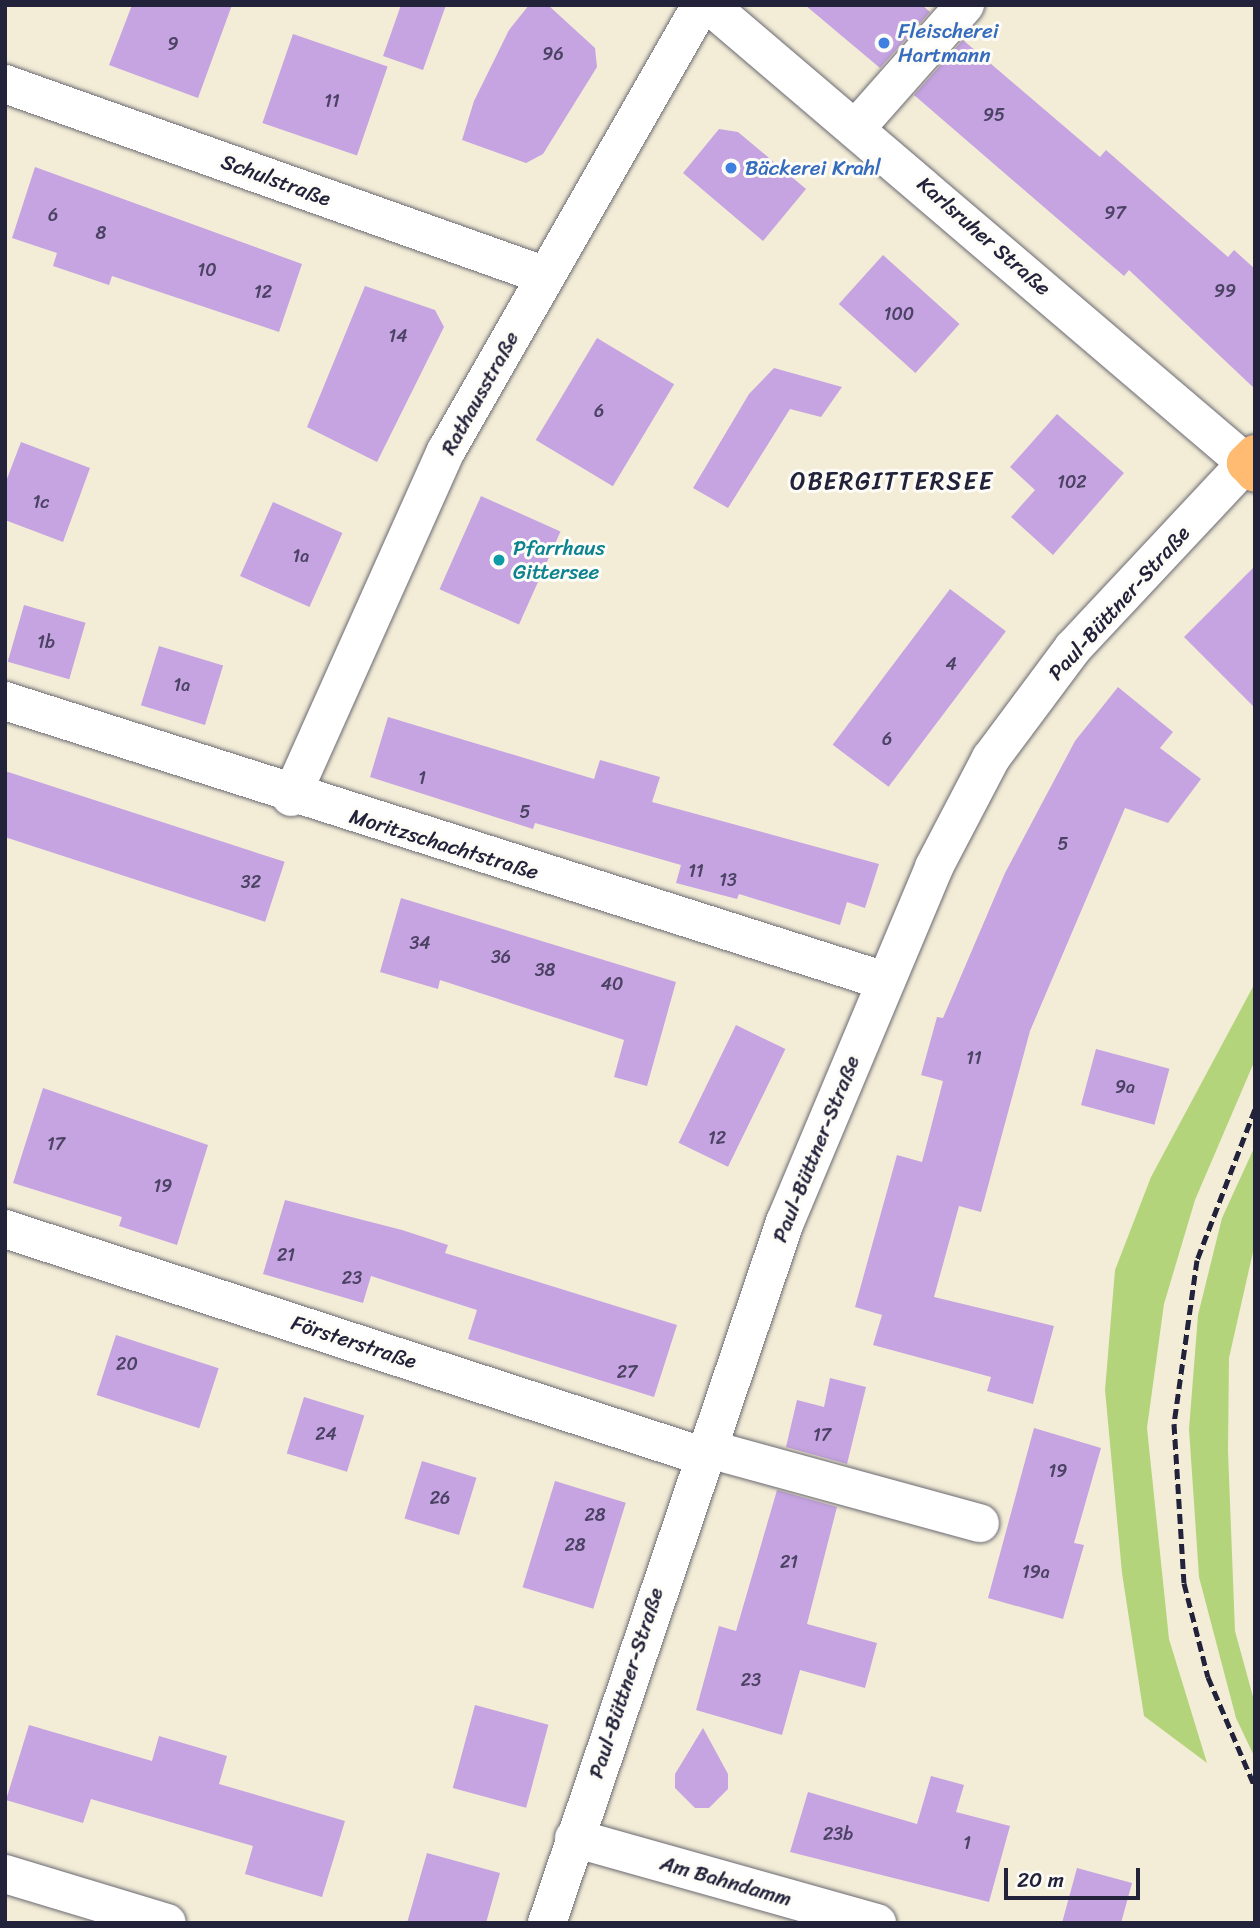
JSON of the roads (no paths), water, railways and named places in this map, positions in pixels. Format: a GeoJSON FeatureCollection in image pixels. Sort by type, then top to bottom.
{"type":"FeatureCollection","features":[{"type":"Feature","properties":{"kind":"street","name":"Rathausstraße"},"geometry":{"type":"LineString","coordinates":[[292,797],[446,452],[701,5]]}},
{"type":"Feature","properties":{"kind":"street","name":"Karlsruher Straße"},"geometry":{"type":"LineString","coordinates":[[709,5],[1252,463]]}},
{"type":"Feature","properties":{"kind":"street"},"geometry":{"type":"LineString","coordinates":[[858,128],[965,5]]}},
{"type":"Feature","properties":{"kind":"street","name":"Schulstraße"},"geometry":{"type":"LineString","coordinates":[[5,84],[546,276]]}},
{"type":"Feature","properties":{"kind":"street","name":"Paul-Büttner-Straße"},"geometry":{"type":"LineString","coordinates":[[547,1923],[704,1452],[785,1222],[934,867],[991,758],[1073,648],[1252,463]]}},
{"type":"Feature","properties":{"kind":"street","name":"Moritzschachtstraße"},"geometry":{"type":"LineString","coordinates":[[5,701],[292,797],[885,981]]}},
{"type":"Feature","properties":{"kind":"street","name":"Försterstraße"},"geometry":{"type":"LineString","coordinates":[[5,1229],[704,1452],[980,1523]]}},
{"type":"Feature","properties":{"kind":"street","name":"Am Bahndamm"},"geometry":{"type":"LineString","coordinates":[[574,1838],[877,1923]]}},
{"type":"Feature","properties":{"kind":"street"},"geometry":{"type":"LineString","coordinates":[[5,1874],[151,1920]]}},
{"type":"Feature","properties":{"kind":"railway"},"geometry":{"type":"LineString","coordinates":[[1255,1109],[1197,1260],[1174,1424],[1184,1583],[1208,1677],[1255,1787]]}},
{"type":"Feature","properties":{"kind":"place","name":"Fleischerei Hartmann"},"geometry":{"type":"Point","coordinates":[884,43]}},
{"type":"Feature","properties":{"kind":"place","name":"Bäckerei Krahl"},"geometry":{"type":"Point","coordinates":[731,168]}},
{"type":"Feature","properties":{"kind":"place","name":"Pfarrhaus Gittersee"},"geometry":{"type":"Point","coordinates":[499,560]}},
{"type":"Feature","properties":{"kind":"district","name":"OBERGITTERSEE"},"geometry":{"type":"Point","coordinates":[892,482]}}]}
